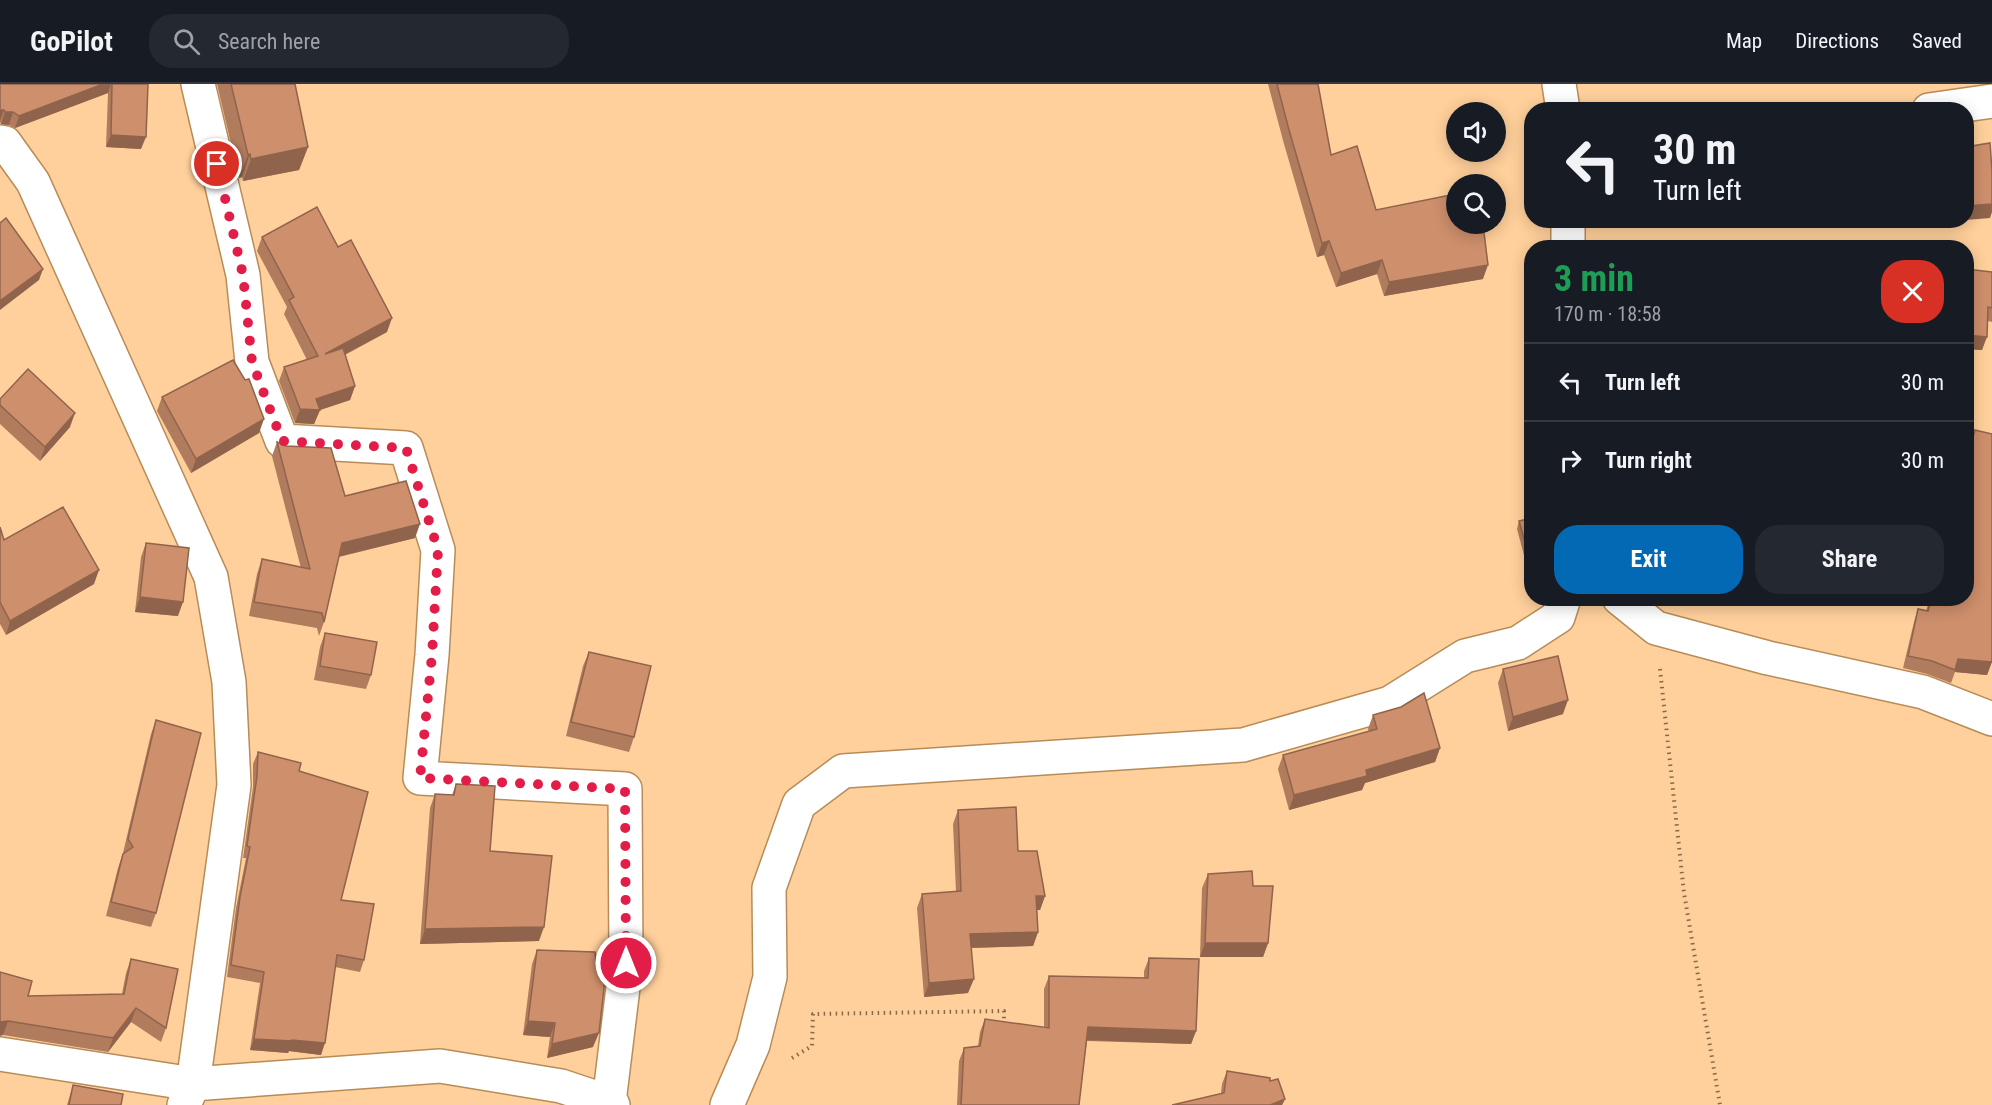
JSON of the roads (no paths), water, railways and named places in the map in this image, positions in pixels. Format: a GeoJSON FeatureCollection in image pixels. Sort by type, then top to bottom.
{"type":"FeatureCollection","features":[{"type":"Feature","properties":{"kind":"street"},"geometry":{"type":"LineString","coordinates":[[0,1054],[188,1094],[440,1066],[561,1086],[611,1103],[626,963],[625,789],[420,778],[432,655],[438,550],[406,448],[282,441],[252,362],[243,275],[198,84]]}},
{"type":"Feature","properties":{"kind":"street"},"geometry":{"type":"LineString","coordinates":[[1558,84],[1561,102]]}},
{"type":"Feature","properties":{"kind":"street"},"geometry":{"type":"LineString","coordinates":[[1974,104],[1992,101]]}},
{"type":"Feature","properties":{"kind":"street"},"geometry":{"type":"LineString","coordinates":[[0,142],[5,143],[33,182],[211,577],[229,681],[234,785],[188,1094]]}},
{"type":"Feature","properties":{"kind":"street"},"geometry":{"type":"LineString","coordinates":[[727,1105],[753,1045],[770,977],[769,888],[799,804],[843,771],[1243,745],[1390,703],[1465,656],[1518,643],[1558,617],[1561,606]]}},
{"type":"Feature","properties":{"kind":"street"},"geometry":{"type":"LineString","coordinates":[[1629,606],[1656,628],[1768,658],[1923,692],[1992,719]]}}]}
